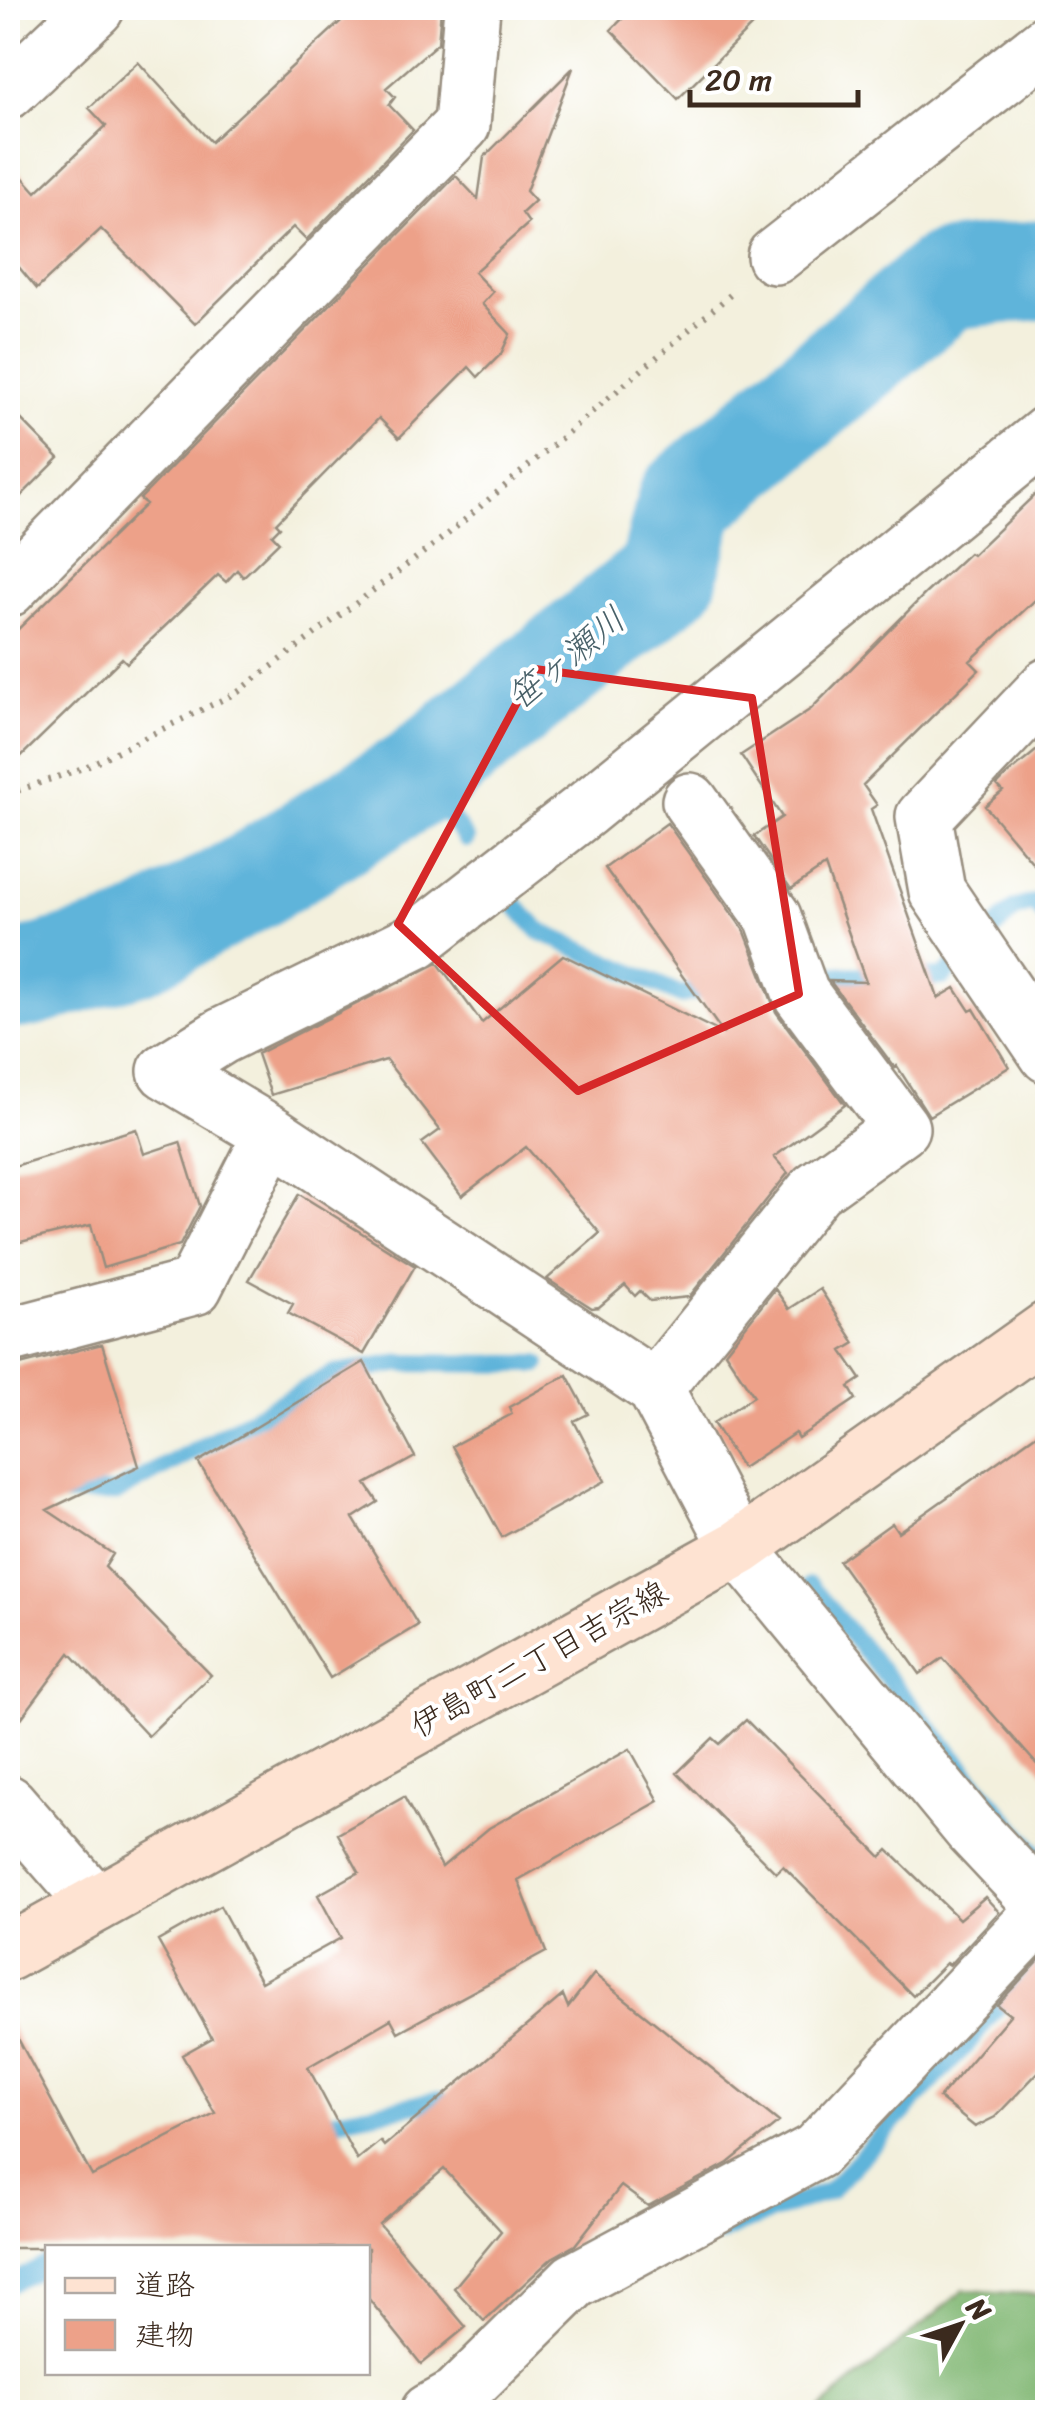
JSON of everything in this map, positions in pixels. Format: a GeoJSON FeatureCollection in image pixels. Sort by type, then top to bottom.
{"type":"FeatureCollection","features":[{"type":"Feature","properties":{"kind":"street"},"geometry":{"type":"LineString","coordinates":[[8,92],[96,8]]}},
{"type":"Feature","properties":{"kind":"street"},"geometry":{"type":"LineString","coordinates":[[8,590],[462,125],[472,8]]}},
{"type":"Feature","properties":{"kind":"street"},"geometry":{"type":"LineString","coordinates":[[775,256],[1048,42]]}},
{"type":"Feature","properties":{"kind":"street"},"geometry":{"type":"LineString","coordinates":[[429,2412],[456,2396],[574,2281],[816,2151],[1046,1910],[970,1829],[739,1548],[655,1388],[272,1134],[166,1071],[222,1036],[416,941],[586,809],[1048,433]]}},
{"type":"Feature","properties":{"kind":"street"},"geometry":{"type":"LineString","coordinates":[[1048,686],[924,818],[937,892],[1048,1055]]}},
{"type":"Feature","properties":{"kind":"street"},"geometry":{"type":"LineString","coordinates":[[655,1388],[816,1189],[902,1128],[794,975],[773,917],[690,802]]}},
{"type":"Feature","properties":{"kind":"street"},"geometry":{"type":"LineString","coordinates":[[8,1336],[194,1287],[272,1134]]}},
{"type":"Feature","properties":{"kind":"street","name":"伊島町二丁目吉宗線"},"geometry":{"type":"LineString","coordinates":[[8,1953],[739,1548],[1048,1329]]}},
{"type":"Feature","properties":{"kind":"street"},"geometry":{"type":"LineString","coordinates":[[8,1804],[96,1904]]}},
{"type":"Feature","properties":{"kind":"path"},"geometry":{"type":"LineString","coordinates":[[8,794],[84,768],[238,692],[448,534],[775,256]]}},
{"type":"Feature","properties":{"kind":"highlighted area"},"geometry":{"type":"Polygon","coordinates":[[[535,669],[752,698],[799,994],[578,1091],[398,924],[535,669]]]}},
{"type":"Feature","properties":{"kind":"green space"},"geometry":{"type":"Polygon","coordinates":[[[964,2290],[1047,2295],[1047,2412],[816,2412],[964,2290]]]}},
{"type":"Feature","properties":{"kind":"building"},"geometry":{"type":"Polygon","coordinates":[[[355,8],[441,8],[438,43],[386,88],[395,97],[389,105],[413,130],[306,240],[293,227],[195,324],[101,229],[37,289],[8,254],[8,161],[36,192],[106,126],[89,108],[138,62],[211,142],[355,8]]]}},
{"type":"Feature","properties":{"kind":"building"},"geometry":{"type":"Polygon","coordinates":[[[633,8],[770,8],[678,99],[611,30],[633,8]]]}},
{"type":"Feature","properties":{"kind":"building"},"geometry":{"type":"Polygon","coordinates":[[[573,68],[526,191],[535,201],[522,213],[529,223],[474,272],[493,292],[482,304],[510,334],[501,354],[478,377],[469,367],[399,438],[379,418],[276,523],[280,527],[272,535],[279,542],[243,577],[237,570],[226,582],[218,575],[127,663],[122,658],[8,769],[8,639],[146,504],[140,499],[456,176],[478,199],[484,157],[573,68]]]}},
{"type":"Feature","properties":{"kind":"building"},"geometry":{"type":"Polygon","coordinates":[[[8,406],[59,458],[8,509],[8,406]]]}},
{"type":"Feature","properties":{"kind":"building"},"geometry":{"type":"Polygon","coordinates":[[[1048,482],[1048,588],[970,661],[979,670],[863,785],[877,805],[871,809],[938,998],[955,988],[970,1011],[974,1009],[1009,1067],[929,1116],[897,1066],[830,981],[866,982],[825,866],[791,889],[754,836],[782,817],[741,755],[811,709],[925,594],[1048,482]]]}},
{"type":"Feature","properties":{"kind":"building"},"geometry":{"type":"Polygon","coordinates":[[[1048,741],[1048,881],[985,806],[1003,791],[997,785],[1048,741]]]}},
{"type":"Feature","properties":{"kind":"building"},"geometry":{"type":"Polygon","coordinates":[[[667,823],[745,932],[776,1012],[845,1105],[774,1157],[788,1173],[689,1297],[650,1301],[640,1291],[635,1296],[625,1285],[599,1307],[592,1308],[547,1279],[600,1233],[526,1147],[462,1196],[422,1143],[440,1130],[386,1060],[271,1095],[257,1054],[438,963],[482,1023],[563,955],[724,1034],[605,868],[667,823]]]}},
{"type":"Feature","properties":{"kind":"building"},"geometry":{"type":"Polygon","coordinates":[[[136,1129],[144,1154],[180,1142],[200,1206],[180,1245],[103,1268],[91,1225],[8,1245],[8,1168],[136,1129]]]}},
{"type":"Feature","properties":{"kind":"building"},"geometry":{"type":"Polygon","coordinates":[[[299,1194],[415,1266],[364,1354],[288,1313],[293,1304],[249,1280],[299,1194]]]}},
{"type":"Feature","properties":{"kind":"building"},"geometry":{"type":"Polygon","coordinates":[[[775,1289],[789,1309],[820,1289],[855,1343],[842,1351],[861,1379],[849,1387],[856,1399],[798,1438],[795,1433],[742,1468],[713,1423],[754,1396],[725,1352],[775,1289]]]}},
{"type":"Feature","properties":{"kind":"building"},"geometry":{"type":"Polygon","coordinates":[[[102,1344],[139,1466],[47,1510],[113,1554],[105,1567],[211,1675],[148,1736],[70,1653],[8,1736],[8,1368],[102,1344]]]}},
{"type":"Feature","properties":{"kind":"building"},"geometry":{"type":"Polygon","coordinates":[[[364,1362],[415,1457],[366,1484],[378,1502],[353,1518],[418,1625],[330,1678],[198,1462],[364,1362]]]}},
{"type":"Feature","properties":{"kind":"building"},"geometry":{"type":"Polygon","coordinates":[[[567,1375],[588,1414],[574,1421],[605,1481],[502,1537],[452,1446],[512,1414],[509,1407],[567,1375]]]}},
{"type":"Feature","properties":{"kind":"building"},"geometry":{"type":"Polygon","coordinates":[[[1048,1426],[1048,1777],[943,1658],[920,1674],[839,1561],[892,1523],[898,1532],[1048,1426]]]}},
{"type":"Feature","properties":{"kind":"building"},"geometry":{"type":"Polygon","coordinates":[[[746,1720],[881,1857],[888,1850],[959,1919],[985,1897],[999,1912],[913,1996],[783,1866],[776,1873],[677,1773],[713,1738],[720,1744],[746,1720]]]}},
{"type":"Feature","properties":{"kind":"building"},"geometry":{"type":"Polygon","coordinates":[[[630,1749],[659,1801],[518,1880],[546,1952],[398,2032],[391,2019],[308,2067],[357,2160],[380,2141],[384,2146],[563,1995],[568,2007],[594,1974],[779,2122],[728,2163],[648,2206],[621,2186],[575,2245],[552,2258],[484,2321],[454,2288],[501,2231],[444,2169],[379,2224],[466,2327],[421,2364],[370,2300],[370,2245],[8,2248],[8,2020],[92,2176],[215,2113],[182,2055],[212,2038],[158,1941],[220,1906],[261,1982],[341,1938],[318,1895],[359,1872],[338,1834],[404,1797],[442,1867],[489,1828],[630,1749]]]}},
{"type":"Feature","properties":{"kind":"building"},"geometry":{"type":"Polygon","coordinates":[[[1041,1958],[1048,1965],[1048,2062],[995,2117],[975,2127],[939,2098],[1010,2015],[997,2005],[1041,1958]]]}},
{"type":"Feature","properties":{"kind":"waterway","name":"笹ヶ瀬川"},"geometry":{"type":"LineString","coordinates":[[8,979],[28,978],[134,946],[255,879],[419,776],[668,576],[687,500],[947,280],[1048,269]]}},
{"type":"Feature","properties":{"kind":"waterway"},"geometry":{"type":"LineString","coordinates":[[419,776],[466,839]]}},
{"type":"Feature","properties":{"kind":"waterway"},"geometry":{"type":"LineString","coordinates":[[513,902],[539,931],[681,995],[717,986]]}},
{"type":"Feature","properties":{"kind":"waterway"},"geometry":{"type":"LineString","coordinates":[[911,977],[943,977],[1016,908],[1035,903],[1048,920]]}},
{"type":"Feature","properties":{"kind":"waterway"},"geometry":{"type":"LineString","coordinates":[[801,974],[885,976]]}},
{"type":"Feature","properties":{"kind":"waterway"},"geometry":{"type":"LineString","coordinates":[[60,1494],[116,1493],[333,1374],[402,1363],[538,1364]]}},
{"type":"Feature","properties":{"kind":"waterway"},"geometry":{"type":"LineString","coordinates":[[810,1586],[1048,1864]]}},
{"type":"Feature","properties":{"kind":"waterway"},"geometry":{"type":"LineString","coordinates":[[719,2234],[829,2191],[968,2043],[1036,1960]]}},
{"type":"Feature","properties":{"kind":"waterway"},"geometry":{"type":"LineString","coordinates":[[314,2124],[439,2100],[460,2107]]}},
{"type":"Feature","properties":{"kind":"waterway"},"geometry":{"type":"LineString","coordinates":[[8,2285],[45,2266]]}}]}
